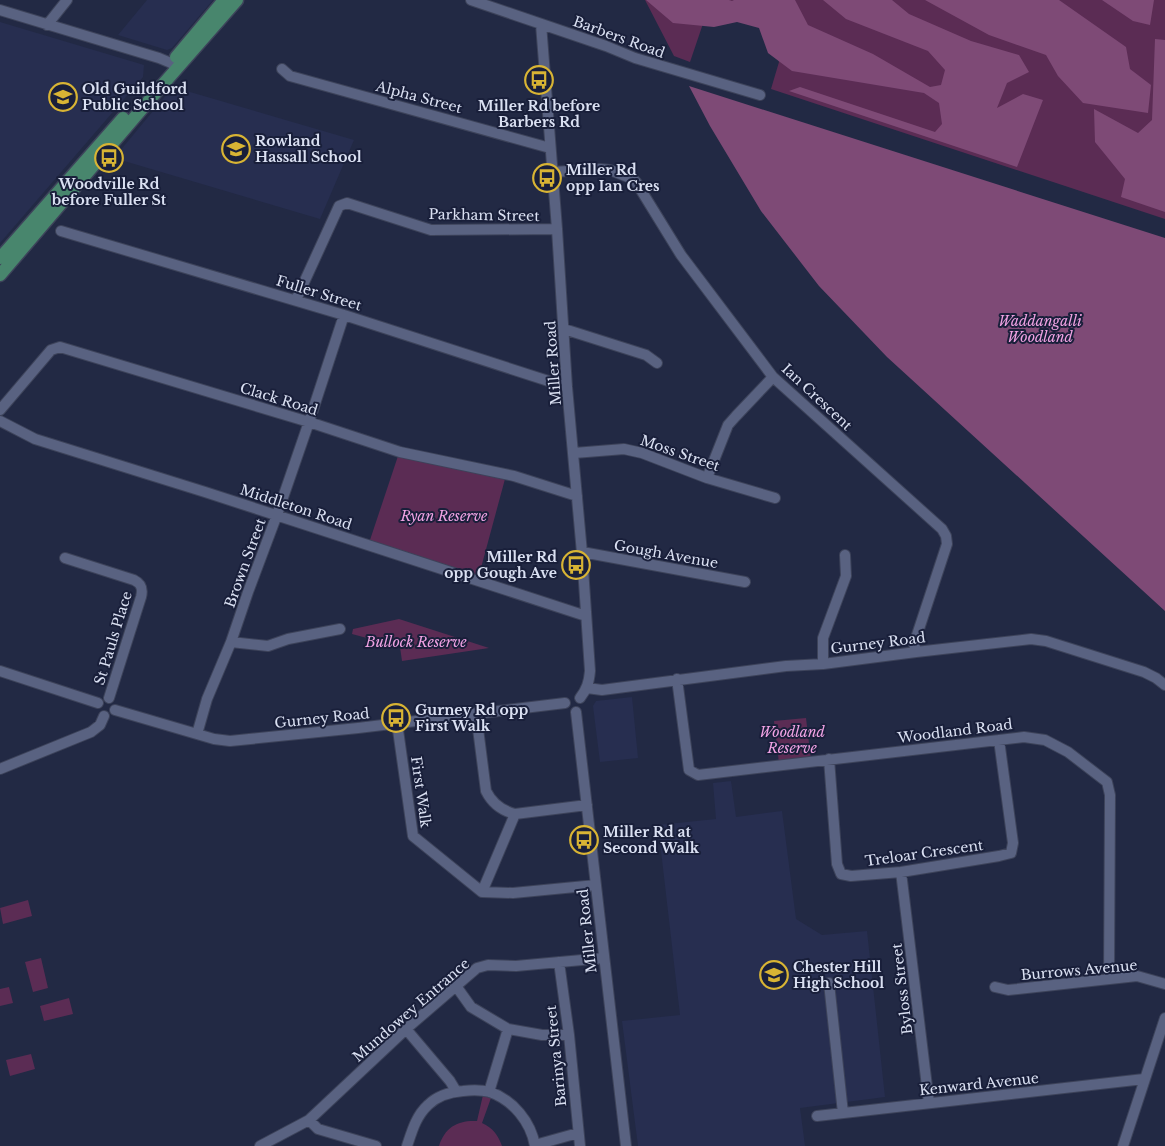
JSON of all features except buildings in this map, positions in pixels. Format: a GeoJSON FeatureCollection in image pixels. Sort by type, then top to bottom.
{"type":"FeatureCollection","features":[{"type":"Feature","properties":{"kind":"main road"},"geometry":{"type":"LineString","coordinates":[[0,275],[174,65],[224,0]]}},
{"type":"Feature","properties":{"kind":"main road"},"geometry":{"type":"LineString","coordinates":[[0,258],[174,65],[237,0]]}},
{"type":"Feature","properties":{"kind":"street"},"geometry":{"type":"LineString","coordinates":[[47,25],[67,0]]}},
{"type":"Feature","properties":{"kind":"street","name":"Barbers Road"},"geometry":{"type":"LineString","coordinates":[[471,0],[501,5],[541,24],[635,58],[760,95]]}},
{"type":"Feature","properties":{"kind":"street"},"geometry":{"type":"LineString","coordinates":[[0,10],[159,58],[174,65]]}},
{"type":"Feature","properties":{"kind":"street","name":"Miller Road"},"geometry":{"type":"LineString","coordinates":[[541,24],[590,671],[587,688],[580,698]]}},
{"type":"Feature","properties":{"kind":"street","name":"Alpha Street"},"geometry":{"type":"LineString","coordinates":[[282,69],[290,76],[550,148]]}},
{"type":"Feature","properties":{"kind":"street","name":"Ian Crescent"},"geometry":{"type":"LineString","coordinates":[[552,172],[600,168],[633,179],[681,255],[773,377],[942,529],[946,536],[947,544],[914,644],[916,652]]}},
{"type":"Feature","properties":{"kind":"street","name":"Parkham Street"},"geometry":{"type":"LineString","coordinates":[[296,300],[338,206],[347,203],[431,230],[557,229]]}},
{"type":"Feature","properties":{"kind":"street","name":"Fuller Street"},"geometry":{"type":"LineString","coordinates":[[61,232],[296,300],[567,387]]}},
{"type":"Feature","properties":{"kind":"street","name":"Brown Street"},"geometry":{"type":"LineString","coordinates":[[197,734],[207,699],[232,642],[309,422],[344,315]]}},
{"type":"Feature","properties":{"kind":"street"},"geometry":{"type":"LineString","coordinates":[[564,328],[646,356],[657,363]]}},
{"type":"Feature","properties":{"kind":"street","name":"Clack Road"},"geometry":{"type":"LineString","coordinates":[[0,410],[51,350],[60,347],[309,422],[400,452],[514,476],[577,496]]}},
{"type":"Feature","properties":{"kind":"street"},"geometry":{"type":"LineString","coordinates":[[707,478],[728,426],[773,377]]}},
{"type":"Feature","properties":{"kind":"street","name":"Middleton Road"},"geometry":{"type":"LineString","coordinates":[[0,421],[35,439],[586,616]]}},
{"type":"Feature","properties":{"kind":"street","name":"Moss Street"},"geometry":{"type":"LineString","coordinates":[[574,453],[624,449],[642,453],[707,478],[775,498]]}},
{"type":"Feature","properties":{"kind":"street","name":"Gough Avenue"},"geometry":{"type":"LineString","coordinates":[[582,553],[745,582]]}},
{"type":"Feature","properties":{"kind":"street"},"geometry":{"type":"LineString","coordinates":[[823,664],[823,638],[846,576],[845,555]]}},
{"type":"Feature","properties":{"kind":"street","name":"St Pauls Place"},"geometry":{"type":"LineString","coordinates":[[65,558],[144,584],[142,597],[109,698]]}},
{"type":"Feature","properties":{"kind":"street"},"geometry":{"type":"LineString","coordinates":[[232,642],[268,646],[288,639],[340,629]]}},
{"type":"Feature","properties":{"kind":"street","name":"Gurney Road"},"geometry":{"type":"LineString","coordinates":[[587,688],[602,690],[786,666],[823,664],[1031,639],[1046,641],[1144,672],[1165,684]]}},
{"type":"Feature","properties":{"kind":"street"},"geometry":{"type":"LineString","coordinates":[[0,671],[98,703]]}},
{"type":"Feature","properties":{"kind":"street","name":"Woodland Road"},"geometry":{"type":"LineString","coordinates":[[677,680],[689,770],[698,775],[1024,737],[1045,740],[1068,752],[1107,782],[1110,795],[1109,979]]}},
{"type":"Feature","properties":{"kind":"street"},"geometry":{"type":"LineString","coordinates":[[576,695],[582,702],[582,708],[576,712],[568,710],[565,703],[567,698],[576,695]]}},
{"type":"Feature","properties":{"kind":"street"},"geometry":{"type":"LineString","coordinates":[[109,698],[115,704],[115,710],[112,714],[104,716],[98,710],[98,703],[109,698]]}},
{"type":"Feature","properties":{"kind":"street","name":"Gurney Road"},"geometry":{"type":"LineString","coordinates":[[115,710],[214,739],[230,741],[565,703]]}},
{"type":"Feature","properties":{"kind":"street","name":"Miller Road"},"geometry":{"type":"LineString","coordinates":[[576,712],[626,1146]]}},
{"type":"Feature","properties":{"kind":"street"},"geometry":{"type":"LineString","coordinates":[[476,713],[486,791],[490,799],[506,812],[515,814],[587,805]]}},
{"type":"Feature","properties":{"kind":"street"},"geometry":{"type":"LineString","coordinates":[[0,769],[91,732],[100,725],[104,716]]}},
{"type":"Feature","properties":{"kind":"street","name":"First Walk"},"geometry":{"type":"LineString","coordinates":[[397,723],[413,836],[482,892]]}},
{"type":"Feature","properties":{"kind":"street","name":"Treloar Crescent"},"geometry":{"type":"LineString","coordinates":[[829,759],[837,864],[842,874],[851,876],[901,872],[1010,853],[1013,843],[999,740]]}},
{"type":"Feature","properties":{"kind":"street"},"geometry":{"type":"LineString","coordinates":[[515,814],[482,892],[513,893],[596,885]]}},
{"type":"Feature","properties":{"kind":"street","name":"Byloss Street"},"geometry":{"type":"LineString","coordinates":[[901,872],[929,1103]]}},
{"type":"Feature","properties":{"kind":"street","name":"Mundowey Entrance"},"geometry":{"type":"LineString","coordinates":[[260,1146],[309,1120],[406,1029],[477,968],[488,965],[516,966],[604,958]]}},
{"type":"Feature","properties":{"kind":"street","name":"Barinya Street"},"geometry":{"type":"LineString","coordinates":[[559,962],[569,1035],[580,1146]]}},
{"type":"Feature","properties":{"kind":"street","name":"Burrows Avenue"},"geometry":{"type":"LineString","coordinates":[[995,987],[1008,990],[1137,976],[1165,984]]}},
{"type":"Feature","properties":{"kind":"street"},"geometry":{"type":"LineString","coordinates":[[828,983],[843,1113]]}},
{"type":"Feature","properties":{"kind":"street"},"geometry":{"type":"LineString","coordinates":[[456,986],[471,1007],[508,1029],[542,1035],[569,1035]]}},
{"type":"Feature","properties":{"kind":"street"},"geometry":{"type":"LineString","coordinates":[[1123,1146],[1165,1018]]}},
{"type":"Feature","properties":{"kind":"street"},"geometry":{"type":"LineString","coordinates":[[406,1029],[450,1081],[456,1091]]}},
{"type":"Feature","properties":{"kind":"street"},"geometry":{"type":"LineString","coordinates":[[489,1092],[508,1029]]}},
{"type":"Feature","properties":{"kind":"street","name":"Kenward Avenue"},"geometry":{"type":"LineString","coordinates":[[817,1116],[1144,1079]]}},
{"type":"Feature","properties":{"kind":"street"},"geometry":{"type":"LineString","coordinates":[[407,1146],[415,1122],[421,1112],[441,1096],[456,1091],[489,1092],[509,1102],[529,1125],[535,1145],[578,1133]]}},
{"type":"Feature","properties":{"kind":"street"},"geometry":{"type":"LineString","coordinates":[[309,1120],[318,1129],[376,1146]]}},
{"type":"Feature","properties":{"kind":"shaded area"},"geometry":{"type":"Polygon","coordinates":[[[147,0],[213,0],[172,48],[167,50],[118,35],[147,0]]]}},
{"type":"Feature","properties":{"kind":"shaded area","name":"Old Guildford Public School"},"geometry":{"type":"Polygon","coordinates":[[[0,22],[144,65],[143,77],[0,243],[0,22]]]}},
{"type":"Feature","properties":{"kind":"shaded area","name":"Rowland Hassall School"},"geometry":{"type":"Polygon","coordinates":[[[173,87],[354,140],[320,219],[114,158],[173,87]]]}},
{"type":"Feature","properties":{"kind":"shaded area"},"geometry":{"type":"Polygon","coordinates":[[[632,697],[638,758],[600,762],[593,706],[596,701],[632,697]]]}},
{"type":"Feature","properties":{"kind":"shaded area","name":"Chester Hill High School"},"geometry":{"type":"Polygon","coordinates":[[[731,781],[736,817],[782,811],[796,919],[822,935],[867,931],[885,1097],[800,1108],[805,1146],[638,1146],[622,1021],[680,1015],[658,825],[716,819],[713,783],[731,781]]]}},
{"type":"Feature","properties":{"kind":"green space"},"geometry":{"type":"Polygon","coordinates":[[[645,0],[711,0],[690,62],[674,56],[645,0]]]}},
{"type":"Feature","properties":{"kind":"green space"},"geometry":{"type":"Polygon","coordinates":[[[646,0],[795,0],[808,25],[873,54],[930,87],[941,85],[945,70],[928,51],[846,19],[823,0],[892,0],[909,14],[971,41],[1019,55],[1029,72],[1007,83],[997,108],[1023,94],[1043,100],[1017,167],[789,91],[800,87],[935,132],[942,124],[939,103],[924,93],[792,71],[768,53],[759,28],[737,22],[714,27],[673,23],[646,0]]]}},
{"type":"Feature","properties":{"kind":"green space"},"geometry":{"type":"Polygon","coordinates":[[[727,0],[1165,0],[1165,219],[771,89],[779,62],[757,10],[727,0]]]}},
{"type":"Feature","properties":{"kind":"green space"},"geometry":{"type":"Polygon","coordinates":[[[925,0],[1059,0],[1126,47],[1130,69],[1151,85],[1148,113],[1083,103],[1058,76],[1046,55],[989,35],[925,0]]]}},
{"type":"Feature","properties":{"kind":"green space"},"geometry":{"type":"Polygon","coordinates":[[[1102,0],[1154,0],[1150,25],[1133,21],[1102,0]]]}},
{"type":"Feature","properties":{"kind":"green space"},"geometry":{"type":"Polygon","coordinates":[[[1155,39],[1165,40],[1165,212],[1121,197],[1125,179],[1095,142],[1094,109],[1138,133],[1152,120],[1155,39]]]}},
{"type":"Feature","properties":{"kind":"green space","name":"Waddangalli Woodland"},"geometry":{"type":"Polygon","coordinates":[[[689,86],[1165,238],[1165,611],[887,357],[819,286],[761,211],[710,126],[689,86]]]}},
{"type":"Feature","properties":{"kind":"green space","name":"Ryan Reserve"},"geometry":{"type":"Polygon","coordinates":[[[398,456],[505,479],[478,579],[369,543],[398,456]]]}},
{"type":"Feature","properties":{"kind":"green space","name":"Bullock Reserve"},"geometry":{"type":"Polygon","coordinates":[[[399,619],[489,648],[402,661],[400,647],[352,634],[353,629],[399,619]]]}},
{"type":"Feature","properties":{"kind":"green space","name":"Woodland Reserve"},"geometry":{"type":"Polygon","coordinates":[[[806,718],[811,760],[779,763],[774,721],[806,718]]]}},
{"type":"Feature","properties":{"kind":"green space"},"geometry":{"type":"Polygon","coordinates":[[[28,900],[32,916],[3,924],[0,908],[28,900]]]}},
{"type":"Feature","properties":{"kind":"green space"},"geometry":{"type":"Polygon","coordinates":[[[41,958],[48,988],[33,992],[25,962],[41,958]]]}},
{"type":"Feature","properties":{"kind":"green space"},"geometry":{"type":"Polygon","coordinates":[[[9,987],[13,1003],[0,1006],[0,989],[9,987]]]}},
{"type":"Feature","properties":{"kind":"green space"},"geometry":{"type":"Polygon","coordinates":[[[69,998],[73,1014],[44,1021],[40,1006],[69,998]]]}},
{"type":"Feature","properties":{"kind":"green space"},"geometry":{"type":"Polygon","coordinates":[[[31,1054],[35,1069],[10,1076],[6,1060],[31,1054]]]}},
{"type":"Feature","properties":{"kind":"green space"},"geometry":{"type":"Polygon","coordinates":[[[483,1095],[491,1098],[482,1123],[495,1132],[502,1146],[439,1146],[445,1134],[453,1126],[458,1123],[477,1121],[483,1095]]]}},
{"type":"Feature","properties":{"kind":"place","name":"Miller Rd before Barbers Rd"},"geometry":{"type":"Point","coordinates":[539,80]}},
{"type":"Feature","properties":{"kind":"place","name":"Old Guildford Public School"},"geometry":{"type":"Point","coordinates":[63,97]}},
{"type":"Feature","properties":{"kind":"place","name":"Rowland Hassall School"},"geometry":{"type":"Point","coordinates":[236,149]}},
{"type":"Feature","properties":{"kind":"place","name":"Woodville Rd before Fuller St"},"geometry":{"type":"Point","coordinates":[109,158]}},
{"type":"Feature","properties":{"kind":"place","name":"Miller Rd opp Ian Cres"},"geometry":{"type":"Point","coordinates":[547,178]}},
{"type":"Feature","properties":{"kind":"place","name":"Miller Rd opp Gough Ave"},"geometry":{"type":"Point","coordinates":[576,565]}},
{"type":"Feature","properties":{"kind":"place","name":"Gurney Rd opp First Walk"},"geometry":{"type":"Point","coordinates":[396,718]}},
{"type":"Feature","properties":{"kind":"place","name":"Miller Rd at Second Walk"},"geometry":{"type":"Point","coordinates":[584,840]}},
{"type":"Feature","properties":{"kind":"place","name":"Chester Hill High School"},"geometry":{"type":"Point","coordinates":[774,975]}}]}
